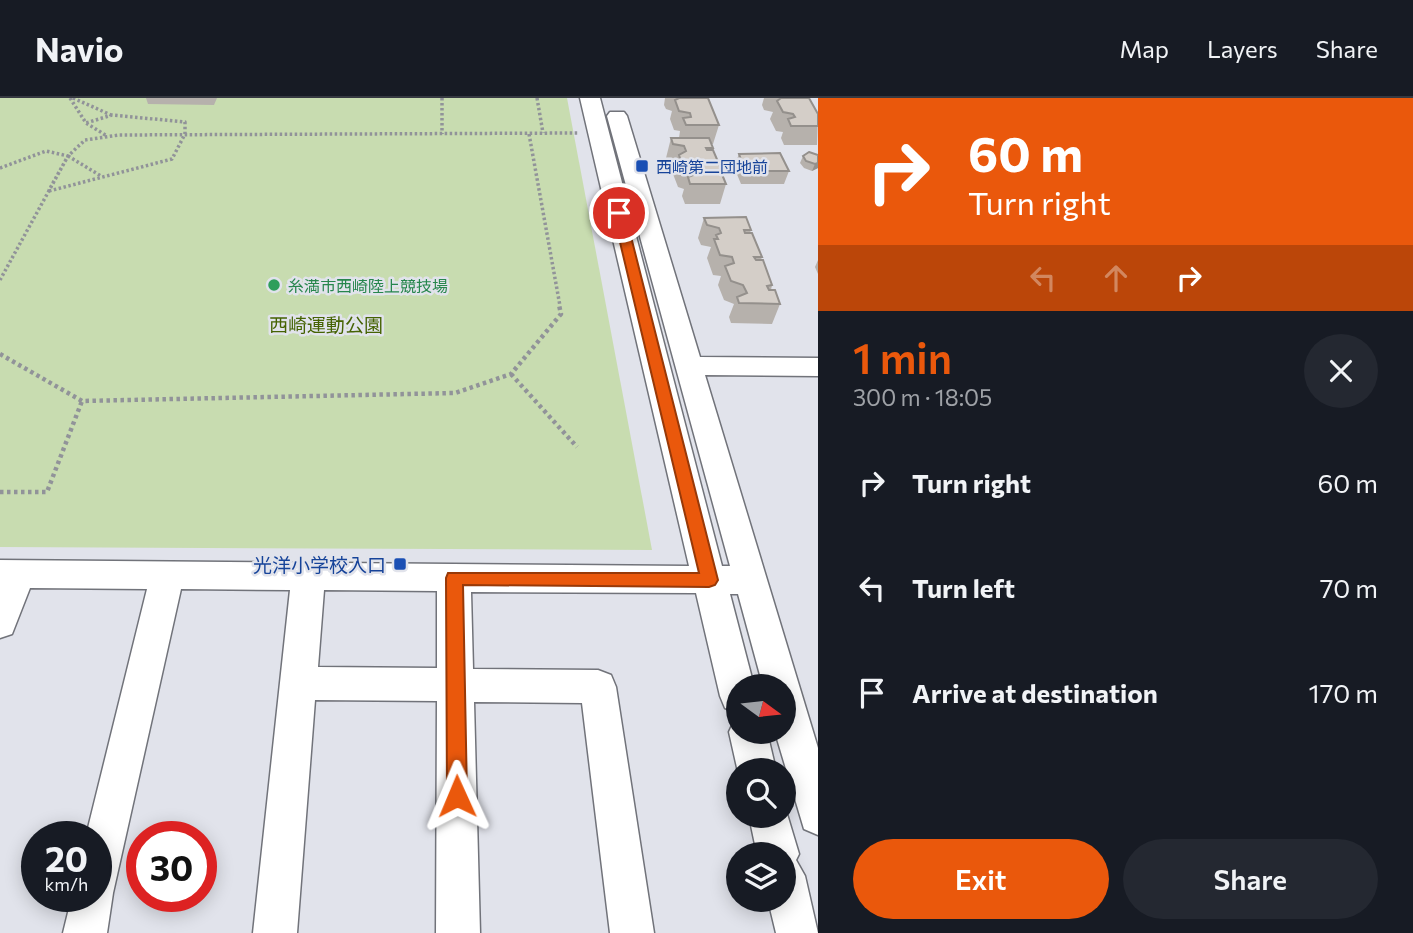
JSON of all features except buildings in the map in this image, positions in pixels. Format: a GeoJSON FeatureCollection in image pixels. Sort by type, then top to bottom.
{"type":"FeatureCollection","features":[{"type":"Feature","properties":{"kind":"street"},"geometry":{"type":"LineString","coordinates":[[590,98],[733,674]]}},
{"type":"Feature","properties":{"kind":"street"},"geometry":{"type":"LineString","coordinates":[[612,98],[778,674]]}},
{"type":"Feature","properties":{"kind":"street"},"geometry":{"type":"LineString","coordinates":[[689,366],[818,367]]}},
{"type":"Feature","properties":{"kind":"street"},"geometry":{"type":"LineString","coordinates":[[0,623],[9,574],[751,580]]}},
{"type":"Feature","properties":{"kind":"street"},"geometry":{"type":"LineString","coordinates":[[110,821],[167,575]]}},
{"type":"Feature","properties":{"kind":"street"},"geometry":{"type":"LineString","coordinates":[[275,933],[309,576]]}},
{"type":"Feature","properties":{"kind":"street"},"geometry":{"type":"LineString","coordinates":[[454,578],[458,933]]}},
{"type":"Feature","properties":{"kind":"street"},"geometry":{"type":"LineString","coordinates":[[299,683],[598,687],[632,933]]}},
{"type":"Feature","properties":{"kind":"street"},"geometry":{"type":"LineString","coordinates":[[796,737],[818,815]]}},
{"type":"Feature","properties":{"kind":"street"},"geometry":{"type":"LineString","coordinates":[[85,933],[90,912]]}},
{"type":"Feature","properties":{"kind":"street"},"geometry":{"type":"LineString","coordinates":[[793,912],[798,933]]}},
{"type":"Feature","properties":{"kind":"path"},"geometry":{"type":"LineString","coordinates":[[68,156],[49,191],[172,159],[185,134],[185,122],[112,115],[71,98]]}},
{"type":"Feature","properties":{"kind":"path"},"geometry":{"type":"LineString","coordinates":[[71,98],[86,123],[108,136]]}},
{"type":"Feature","properties":{"kind":"path"},"geometry":{"type":"LineString","coordinates":[[442,98],[442,134]]}},
{"type":"Feature","properties":{"kind":"path"},"geometry":{"type":"LineString","coordinates":[[537,98],[543,134]]}},
{"type":"Feature","properties":{"kind":"path"},"geometry":{"type":"LineString","coordinates":[[86,123],[112,115]]}},
{"type":"Feature","properties":{"kind":"path"},"geometry":{"type":"LineString","coordinates":[[0,280],[68,156],[85,140],[108,136],[185,134],[600,134]]}},
{"type":"Feature","properties":{"kind":"path"},"geometry":{"type":"LineString","coordinates":[[0,354],[82,401],[454,393],[511,374],[561,314],[529,134]]}},
{"type":"Feature","properties":{"kind":"path"},"geometry":{"type":"LineString","coordinates":[[0,169],[46,151],[68,156],[101,177]]}},
{"type":"Feature","properties":{"kind":"path"},"geometry":{"type":"LineString","coordinates":[[511,374],[577,447]]}},
{"type":"Feature","properties":{"kind":"path"},"geometry":{"type":"LineString","coordinates":[[0,492],[47,492],[82,401]]}},
{"type":"Feature","properties":{"kind":"green space","name":"西崎運動公園"},"geometry":{"type":"Polygon","coordinates":[[[0,98],[567,98],[652,550],[0,547],[0,98]]]}},
{"type":"Feature","properties":{"kind":"place","name":"西崎第二団地前"},"geometry":{"type":"Point","coordinates":[642,166]}},
{"type":"Feature","properties":{"kind":"place","name":"糸満市西崎陸上競技場"},"geometry":{"type":"Point","coordinates":[274,285]}},
{"type":"Feature","properties":{"kind":"place","name":"光洋小学校入口"},"geometry":{"type":"Point","coordinates":[400,564]}},
{"type":"Feature","properties":{"kind":"route"},"geometry":{"type":"LineString","coordinates":[[457,796],[454,578],[709,580],[619,213]]}}]}
